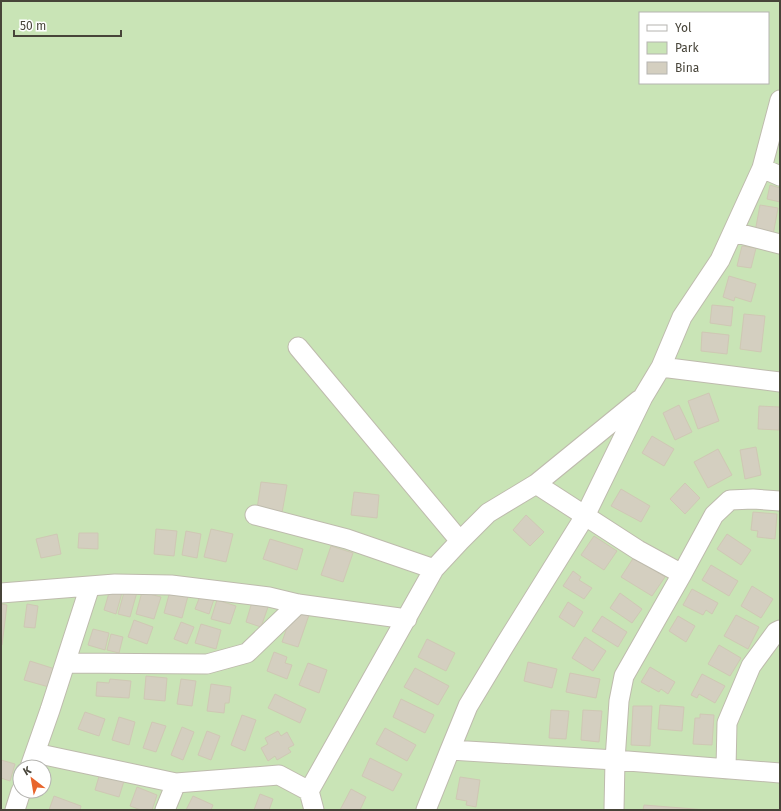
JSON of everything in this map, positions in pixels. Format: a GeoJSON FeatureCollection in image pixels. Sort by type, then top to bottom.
{"type":"FeatureCollection","features":[{"type":"Feature","properties":{"kind":"street"},"geometry":{"type":"LineString","coordinates":[[426,810],[468,706],[586,516],[643,397],[661,367],[682,317],[720,260],[762,168],[780,100]]}},
{"type":"Feature","properties":{"kind":"street"},"geometry":{"type":"LineString","coordinates":[[762,168],[780,176]]}},
{"type":"Feature","properties":{"kind":"street"},"geometry":{"type":"LineString","coordinates":[[733,232],[780,244]]}},
{"type":"Feature","properties":{"kind":"street"},"geometry":{"type":"LineString","coordinates":[[298,347],[460,541]]}},
{"type":"Feature","properties":{"kind":"street"},"geometry":{"type":"LineString","coordinates":[[661,367],[780,382]]}},
{"type":"Feature","properties":{"kind":"street"},"geometry":{"type":"LineString","coordinates":[[314,810],[310,791],[434,569],[488,513],[536,484],[643,397]]}},
{"type":"Feature","properties":{"kind":"street"},"geometry":{"type":"LineString","coordinates":[[536,484],[638,550],[682,574]]}},
{"type":"Feature","properties":{"kind":"street"},"geometry":{"type":"LineString","coordinates":[[614,810],[615,760],[619,701],[624,676],[714,515],[730,500],[753,499],[780,501]]}},
{"type":"Feature","properties":{"kind":"street"},"geometry":{"type":"LineString","coordinates":[[254,515],[347,539],[434,569]]}},
{"type":"Feature","properties":{"kind":"street"},"geometry":{"type":"LineString","coordinates":[[1,593],[115,584],[171,585],[269,597],[298,604],[407,619]]}},
{"type":"Feature","properties":{"kind":"street"},"geometry":{"type":"LineString","coordinates":[[33,759],[90,586]]}},
{"type":"Feature","properties":{"kind":"street"},"geometry":{"type":"LineString","coordinates":[[66,663],[207,664],[247,652],[298,604]]}},
{"type":"Feature","properties":{"kind":"street"},"geometry":{"type":"LineString","coordinates":[[726,769],[726,723],[751,666],[776,632],[780,630]]}},
{"type":"Feature","properties":{"kind":"street"},"geometry":{"type":"LineString","coordinates":[[450,750],[615,760],[780,773]]}},
{"type":"Feature","properties":{"kind":"street"},"geometry":{"type":"LineString","coordinates":[[52,763],[176,783],[280,775],[310,791]]}},
{"type":"Feature","properties":{"kind":"street"},"geometry":{"type":"LineString","coordinates":[[165,810],[176,783]]}},
{"type":"Feature","properties":{"kind":"street"},"geometry":{"type":"LineString","coordinates":[[15,810],[19,799]]}},
{"type":"Feature","properties":{"kind":"green space"},"geometry":{"type":"Polygon","coordinates":[[[1,1],[780,1],[780,810],[1,810],[1,1]]]}},
{"type":"Feature","properties":{"kind":"building"},"geometry":{"type":"Polygon","coordinates":[[[770,185],[780,188],[780,202],[767,199],[770,185]]]}},
{"type":"Feature","properties":{"kind":"building"},"geometry":{"type":"Polygon","coordinates":[[[760,205],[778,208],[773,235],[755,232],[760,205]]]}},
{"type":"Feature","properties":{"kind":"building"},"geometry":{"type":"Polygon","coordinates":[[[742,246],[756,248],[751,268],[737,266],[742,246]]]}},
{"type":"Feature","properties":{"kind":"building"},"geometry":{"type":"Polygon","coordinates":[[[729,276],[756,284],[751,302],[735,297],[734,301],[723,297],[729,276]]]}},
{"type":"Feature","properties":{"kind":"building"},"geometry":{"type":"Polygon","coordinates":[[[712,305],[733,307],[731,326],[710,323],[712,305]]]}},
{"type":"Feature","properties":{"kind":"building"},"geometry":{"type":"Polygon","coordinates":[[[744,314],[765,316],[761,352],[740,349],[744,314]]]}},
{"type":"Feature","properties":{"kind":"building"},"geometry":{"type":"Polygon","coordinates":[[[702,332],[729,335],[727,354],[701,351],[702,332]]]}},
{"type":"Feature","properties":{"kind":"building"},"geometry":{"type":"Polygon","coordinates":[[[709,393],[719,421],[698,429],[688,401],[709,393]]]}},
{"type":"Feature","properties":{"kind":"building"},"geometry":{"type":"Polygon","coordinates":[[[679,405],[692,432],[675,440],[663,413],[679,405]]]}},
{"type":"Feature","properties":{"kind":"building"},"geometry":{"type":"Polygon","coordinates":[[[759,406],[780,407],[779,430],[758,429],[759,406]]]}},
{"type":"Feature","properties":{"kind":"building"},"geometry":{"type":"Polygon","coordinates":[[[652,436],[674,449],[664,466],[642,453],[652,436]]]}},
{"type":"Feature","properties":{"kind":"building"},"geometry":{"type":"Polygon","coordinates":[[[756,447],[761,475],[745,479],[740,450],[756,447]]]}},
{"type":"Feature","properties":{"kind":"building"},"geometry":{"type":"Polygon","coordinates":[[[718,449],[732,475],[708,488],[694,462],[718,449]]]}},
{"type":"Feature","properties":{"kind":"building"},"geometry":{"type":"Polygon","coordinates":[[[261,482],[287,485],[282,513],[257,509],[261,482]]]}},
{"type":"Feature","properties":{"kind":"building"},"geometry":{"type":"Polygon","coordinates":[[[685,483],[700,498],[685,514],[670,499],[685,483]]]}},
{"type":"Feature","properties":{"kind":"building"},"geometry":{"type":"Polygon","coordinates":[[[621,489],[650,506],[641,522],[611,506],[621,489]]]}},
{"type":"Feature","properties":{"kind":"building"},"geometry":{"type":"Polygon","coordinates":[[[354,492],[379,495],[377,518],[351,515],[354,492]]]}},
{"type":"Feature","properties":{"kind":"building"},"geometry":{"type":"Polygon","coordinates":[[[753,512],[777,514],[775,539],[757,537],[758,531],[751,530],[753,512]]]}},
{"type":"Feature","properties":{"kind":"building"},"geometry":{"type":"Polygon","coordinates":[[[526,515],[544,532],[530,546],[513,530],[526,515]]]}},
{"type":"Feature","properties":{"kind":"building"},"geometry":{"type":"Polygon","coordinates":[[[156,529],[177,531],[174,556],[154,554],[156,529]]]}},
{"type":"Feature","properties":{"kind":"building"},"geometry":{"type":"Polygon","coordinates":[[[211,529],[233,534],[226,562],[204,557],[211,529]]]}},
{"type":"Feature","properties":{"kind":"building"},"geometry":{"type":"Polygon","coordinates":[[[186,531],[201,534],[197,558],[182,555],[186,531]]]}},
{"type":"Feature","properties":{"kind":"building"},"geometry":{"type":"Polygon","coordinates":[[[79,533],[98,533],[98,549],[78,548],[79,533]]]}},
{"type":"Feature","properties":{"kind":"building"},"geometry":{"type":"Polygon","coordinates":[[[57,534],[61,554],[41,558],[36,539],[57,534]]]}},
{"type":"Feature","properties":{"kind":"building"},"geometry":{"type":"Polygon","coordinates":[[[727,534],[751,550],[741,565],[717,549],[727,534]]]}},
{"type":"Feature","properties":{"kind":"building"},"geometry":{"type":"Polygon","coordinates":[[[594,536],[617,551],[604,570],[581,555],[594,536]]]}},
{"type":"Feature","properties":{"kind":"building"},"geometry":{"type":"Polygon","coordinates":[[[270,539],[303,549],[297,570],[263,559],[270,539]]]}},
{"type":"Feature","properties":{"kind":"building"},"geometry":{"type":"Polygon","coordinates":[[[331,546],[353,553],[343,582],[321,575],[331,546]]]}},
{"type":"Feature","properties":{"kind":"building"},"geometry":{"type":"Polygon","coordinates":[[[634,557],[665,577],[652,596],[621,577],[634,557]]]}},
{"type":"Feature","properties":{"kind":"building"},"geometry":{"type":"Polygon","coordinates":[[[711,565],[738,581],[729,596],[702,580],[711,565]]]}},
{"type":"Feature","properties":{"kind":"building"},"geometry":{"type":"Polygon","coordinates":[[[573,571],[581,577],[579,580],[592,588],[584,599],[563,586],[573,571]]]}},
{"type":"Feature","properties":{"kind":"building"},"geometry":{"type":"Polygon","coordinates":[[[111,586],[123,589],[116,614],[104,610],[111,586]]]}},
{"type":"Feature","properties":{"kind":"building"},"geometry":{"type":"Polygon","coordinates":[[[752,586],[773,599],[761,618],[741,606],[752,586]]]}},
{"type":"Feature","properties":{"kind":"building"},"geometry":{"type":"Polygon","coordinates":[[[125,589],[137,592],[130,617],[118,614],[125,589]]]}},
{"type":"Feature","properties":{"kind":"building"},"geometry":{"type":"Polygon","coordinates":[[[692,589],[718,603],[712,614],[706,610],[703,615],[683,605],[692,589]]]}},
{"type":"Feature","properties":{"kind":"building"},"geometry":{"type":"Polygon","coordinates":[[[170,591],[188,596],[182,618],[164,613],[170,591]]]}},
{"type":"Feature","properties":{"kind":"building"},"geometry":{"type":"Polygon","coordinates":[[[202,591],[215,596],[209,614],[195,609],[202,591]]]}},
{"type":"Feature","properties":{"kind":"building"},"geometry":{"type":"Polygon","coordinates":[[[142,592],[161,597],[154,619],[136,614],[142,592]]]}},
{"type":"Feature","properties":{"kind":"building"},"geometry":{"type":"Polygon","coordinates":[[[620,593],[642,609],[632,623],[610,608],[620,593]]]}},
{"type":"Feature","properties":{"kind":"building"},"geometry":{"type":"Polygon","coordinates":[[[217,600],[236,606],[230,624],[211,619],[217,600]]]}},
{"type":"Feature","properties":{"kind":"building"},"geometry":{"type":"Polygon","coordinates":[[[252,602],[268,607],[261,627],[246,622],[252,602]]]}},
{"type":"Feature","properties":{"kind":"building"},"geometry":{"type":"Polygon","coordinates":[[[568,602],[583,612],[574,627],[559,617],[568,602]]]}},
{"type":"Feature","properties":{"kind":"building"},"geometry":{"type":"Polygon","coordinates":[[[1,604],[7,605],[2,645],[1,645],[1,604]]]}},
{"type":"Feature","properties":{"kind":"building"},"geometry":{"type":"Polygon","coordinates":[[[27,604],[38,606],[35,628],[24,627],[27,604]]]}},
{"type":"Feature","properties":{"kind":"building"},"geometry":{"type":"Polygon","coordinates":[[[293,610],[309,615],[298,647],[282,642],[293,610]]]}},
{"type":"Feature","properties":{"kind":"building"},"geometry":{"type":"Polygon","coordinates":[[[736,615],[759,627],[748,649],[724,636],[736,615]]]}},
{"type":"Feature","properties":{"kind":"building"},"geometry":{"type":"Polygon","coordinates":[[[602,616],[627,632],[618,647],[592,631],[602,616]]]}},
{"type":"Feature","properties":{"kind":"building"},"geometry":{"type":"Polygon","coordinates":[[[678,616],[695,626],[686,642],[669,631],[678,616]]]}},
{"type":"Feature","properties":{"kind":"building"},"geometry":{"type":"Polygon","coordinates":[[[134,620],[153,627],[147,644],[128,637],[134,620]]]}},
{"type":"Feature","properties":{"kind":"building"},"geometry":{"type":"Polygon","coordinates":[[[181,622],[194,627],[187,644],[174,639],[181,622]]]}},
{"type":"Feature","properties":{"kind":"building"},"geometry":{"type":"Polygon","coordinates":[[[201,624],[221,630],[216,649],[195,643],[201,624]]]}},
{"type":"Feature","properties":{"kind":"building"},"geometry":{"type":"Polygon","coordinates":[[[93,629],[109,633],[105,650],[88,645],[93,629]]]}},
{"type":"Feature","properties":{"kind":"building"},"geometry":{"type":"Polygon","coordinates":[[[111,634],[123,637],[119,653],[107,650],[111,634]]]}},
{"type":"Feature","properties":{"kind":"building"},"geometry":{"type":"Polygon","coordinates":[[[585,637],[606,651],[593,671],[572,658],[585,637]]]}},
{"type":"Feature","properties":{"kind":"building"},"geometry":{"type":"Polygon","coordinates":[[[427,639],[455,653],[446,671],[418,657],[427,639]]]}},
{"type":"Feature","properties":{"kind":"building"},"geometry":{"type":"Polygon","coordinates":[[[719,645],[741,658],[730,676],[708,664],[719,645]]]}},
{"type":"Feature","properties":{"kind":"building"},"geometry":{"type":"Polygon","coordinates":[[[274,652],[287,657],[285,663],[292,665],[287,679],[267,671],[274,652]]]}},
{"type":"Feature","properties":{"kind":"building"},"geometry":{"type":"Polygon","coordinates":[[[30,661],[55,669],[49,687],[24,680],[30,661]]]}},
{"type":"Feature","properties":{"kind":"building"},"geometry":{"type":"Polygon","coordinates":[[[528,662],[557,669],[552,688],[524,681],[528,662]]]}},
{"type":"Feature","properties":{"kind":"building"},"geometry":{"type":"Polygon","coordinates":[[[308,663],[327,670],[319,693],[299,685],[308,663]]]}},
{"type":"Feature","properties":{"kind":"building"},"geometry":{"type":"Polygon","coordinates":[[[650,667],[675,682],[668,694],[661,689],[659,692],[641,682],[650,667]]]}},
{"type":"Feature","properties":{"kind":"building"},"geometry":{"type":"Polygon","coordinates":[[[415,668],[449,686],[438,705],[404,687],[415,668]]]}},
{"type":"Feature","properties":{"kind":"building"},"geometry":{"type":"Polygon","coordinates":[[[570,673],[600,679],[596,698],[566,692],[570,673]]]}},
{"type":"Feature","properties":{"kind":"building"},"geometry":{"type":"Polygon","coordinates":[[[702,674],[725,686],[715,703],[699,694],[697,698],[691,695],[702,674]]]}},
{"type":"Feature","properties":{"kind":"building"},"geometry":{"type":"Polygon","coordinates":[[[146,676],[167,678],[165,701],[144,699],[146,676]]]}},
{"type":"Feature","properties":{"kind":"building"},"geometry":{"type":"Polygon","coordinates":[[[110,679],[131,681],[129,698],[96,696],[97,682],[109,683],[110,679]]]}},
{"type":"Feature","properties":{"kind":"building"},"geometry":{"type":"Polygon","coordinates":[[[181,679],[196,681],[192,706],[177,704],[181,679]]]}},
{"type":"Feature","properties":{"kind":"building"},"geometry":{"type":"Polygon","coordinates":[[[211,684],[231,687],[229,703],[225,703],[224,713],[207,711],[211,684]]]}},
{"type":"Feature","properties":{"kind":"building"},"geometry":{"type":"Polygon","coordinates":[[[275,694],[306,709],[300,723],[268,708],[275,694]]]}},
{"type":"Feature","properties":{"kind":"building"},"geometry":{"type":"Polygon","coordinates":[[[401,699],[434,715],[425,733],[393,717],[401,699]]]}},
{"type":"Feature","properties":{"kind":"building"},"geometry":{"type":"Polygon","coordinates":[[[660,705],[684,707],[682,731],[658,729],[660,705]]]}},
{"type":"Feature","properties":{"kind":"building"},"geometry":{"type":"Polygon","coordinates":[[[633,706],[652,706],[650,746],[631,745],[633,706]]]}},
{"type":"Feature","properties":{"kind":"building"},"geometry":{"type":"Polygon","coordinates":[[[551,710],[569,711],[566,739],[549,738],[551,710]]]}},
{"type":"Feature","properties":{"kind":"building"},"geometry":{"type":"Polygon","coordinates":[[[583,710],[602,711],[599,742],[581,740],[583,710]]]}},
{"type":"Feature","properties":{"kind":"building"},"geometry":{"type":"Polygon","coordinates":[[[85,712],[105,719],[99,736],[78,729],[85,712]]]}},
{"type":"Feature","properties":{"kind":"building"},"geometry":{"type":"Polygon","coordinates":[[[700,714],[714,715],[712,745],[693,744],[695,718],[700,718],[700,714]]]}},
{"type":"Feature","properties":{"kind":"building"},"geometry":{"type":"Polygon","coordinates":[[[242,715],[256,720],[245,751],[231,745],[242,715]]]}},
{"type":"Feature","properties":{"kind":"building"},"geometry":{"type":"Polygon","coordinates":[[[119,717],[135,722],[129,745],[112,740],[119,717]]]}},
{"type":"Feature","properties":{"kind":"building"},"geometry":{"type":"Polygon","coordinates":[[[152,722],[166,726],[156,752],[143,748],[152,722]]]}},
{"type":"Feature","properties":{"kind":"building"},"geometry":{"type":"Polygon","coordinates":[[[182,727],[194,732],[183,760],[171,755],[182,727]]]}},
{"type":"Feature","properties":{"kind":"building"},"geometry":{"type":"Polygon","coordinates":[[[385,728],[416,745],[407,761],[376,744],[385,728]]]}},
{"type":"Feature","properties":{"kind":"building"},"geometry":{"type":"Polygon","coordinates":[[[207,731],[220,736],[211,760],[198,755],[207,731]]]}},
{"type":"Feature","properties":{"kind":"building"},"geometry":{"type":"Polygon","coordinates":[[[278,731],[281,736],[287,732],[294,745],[288,748],[291,752],[277,760],[275,756],[268,761],[261,748],[268,744],[265,738],[278,731]]]}},
{"type":"Feature","properties":{"kind":"building"},"geometry":{"type":"Polygon","coordinates":[[[370,758],[402,774],[393,791],[362,776],[370,758]]]}},
{"type":"Feature","properties":{"kind":"building"},"geometry":{"type":"Polygon","coordinates":[[[1,760],[12,763],[12,774],[10,781],[1,778],[1,760]]]}},
{"type":"Feature","properties":{"kind":"building"},"geometry":{"type":"Polygon","coordinates":[[[100,773],[124,781],[119,797],[95,790],[100,773]]]}},
{"type":"Feature","properties":{"kind":"building"},"geometry":{"type":"Polygon","coordinates":[[[460,777],[480,780],[476,807],[466,805],[467,801],[456,799],[460,777]]]}},
{"type":"Feature","properties":{"kind":"building"},"geometry":{"type":"Polygon","coordinates":[[[137,787],[157,795],[152,810],[141,810],[130,806],[137,787]]]}},
{"type":"Feature","properties":{"kind":"building"},"geometry":{"type":"Polygon","coordinates":[[[351,789],[366,797],[360,810],[340,810],[351,789]]]}},
{"type":"Feature","properties":{"kind":"building"},"geometry":{"type":"Polygon","coordinates":[[[260,794],[273,799],[269,810],[254,810],[260,794]]]}},
{"type":"Feature","properties":{"kind":"building"},"geometry":{"type":"Polygon","coordinates":[[[54,796],[81,806],[80,810],[49,810],[54,796]]]}},
{"type":"Feature","properties":{"kind":"building"},"geometry":{"type":"Polygon","coordinates":[[[193,796],[213,805],[211,810],[186,810],[193,796]]]}},
{"type":"Feature","properties":{"kind":"building"},"geometry":{"type":"Polygon","coordinates":[[[644,805],[707,810],[643,810],[644,805]]]}}]}
